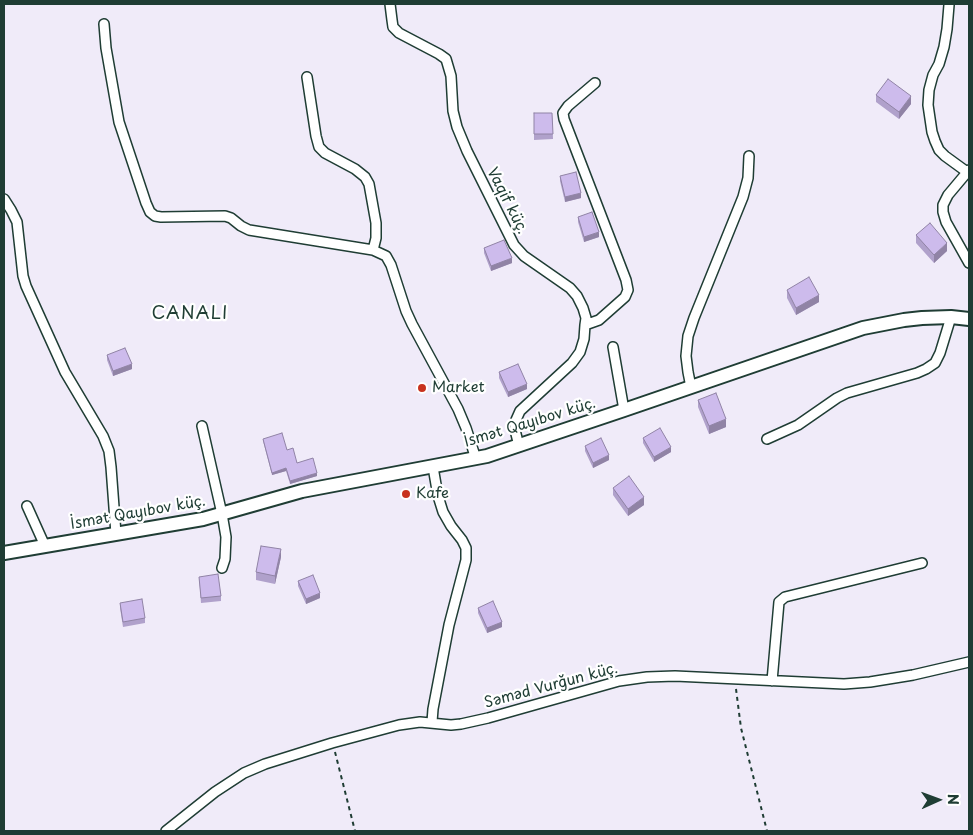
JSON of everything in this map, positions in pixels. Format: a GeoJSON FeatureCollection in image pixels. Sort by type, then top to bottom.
{"type":"FeatureCollection","features":[{"type":"Feature","properties":{"kind":"street","name":"Vaqif küç."},"geometry":{"type":"LineString","coordinates":[[390,4],[394,27],[399,33],[446,59],[451,76],[453,111],[457,127],[514,245],[524,256],[570,288],[577,296],[586,318],[584,339],[580,352],[572,363],[520,411],[516,420],[515,430],[519,446]]}},
{"type":"Feature","properties":{"kind":"street"},"geometry":{"type":"LineString","coordinates":[[949,5],[948,29],[944,47],[929,90],[928,105],[932,132],[940,150],[945,156],[968,171],[948,195],[943,205],[943,212],[946,222],[969,263]]}},
{"type":"Feature","properties":{"kind":"street"},"geometry":{"type":"LineString","coordinates":[[104,24],[106,48],[119,122],[150,212],[161,217],[225,216],[249,230],[373,250],[386,256],[391,265],[406,311],[458,409],[476,459]]}},
{"type":"Feature","properties":{"kind":"street"},"geometry":{"type":"LineString","coordinates":[[307,77],[319,146],[325,153],[365,177],[369,184],[376,222],[376,238],[373,250]]}},
{"type":"Feature","properties":{"kind":"street"},"geometry":{"type":"LineString","coordinates":[[585,325],[599,320],[625,297],[628,290],[626,280],[563,113],[568,106],[594,83]]}},
{"type":"Feature","properties":{"kind":"street"},"geometry":{"type":"LineString","coordinates":[[691,387],[686,356],[688,336],[743,197],[748,178],[749,156]]}},
{"type":"Feature","properties":{"kind":"street"},"geometry":{"type":"LineString","coordinates":[[4,200],[16,222],[26,286],[65,372],[103,436],[109,451],[116,534]]}},
{"type":"Feature","properties":{"kind":"street"},"geometry":{"type":"LineString","coordinates":[[767,439],[798,425],[847,392],[926,369],[940,353],[951,318]]}},
{"type":"Feature","properties":{"kind":"street","name":"İsmət Qayıbov küç."},"geometry":{"type":"LineString","coordinates":[[4,553],[203,519],[302,491],[476,459],[863,328],[904,320],[969,319]]}},
{"type":"Feature","properties":{"kind":"street"},"geometry":{"type":"LineString","coordinates":[[613,347],[624,410]]}},
{"type":"Feature","properties":{"kind":"street"},"geometry":{"type":"LineString","coordinates":[[202,426],[226,537],[225,559],[222,568]]}},
{"type":"Feature","properties":{"kind":"street"},"geometry":{"type":"LineString","coordinates":[[432,722],[449,625],[466,560],[466,548],[443,512],[433,467]]}},
{"type":"Feature","properties":{"kind":"street"},"geometry":{"type":"LineString","coordinates":[[27,506],[46,546]]}},
{"type":"Feature","properties":{"kind":"street"},"geometry":{"type":"LineString","coordinates":[[772,681],[779,602],[785,597],[922,563]]}},
{"type":"Feature","properties":{"kind":"street","name":"Səməd Vurğun küç."},"geometry":{"type":"LineString","coordinates":[[166,831],[215,792],[244,773],[265,764],[332,743],[399,725],[420,722],[461,724],[619,681],[647,677],[675,676],[844,684],[913,675],[969,662]]}},
{"type":"Feature","properties":{"kind":"path"},"geometry":{"type":"LineString","coordinates":[[734,679],[742,728],[767,831]]}},
{"type":"Feature","properties":{"kind":"path"},"geometry":{"type":"LineString","coordinates":[[332,743],[355,831]]}},
{"type":"Feature","properties":{"kind":"building"},"geometry":{"type":"Polygon","coordinates":[[[888,79],[911,96],[899,112],[876,95],[888,79]]]}},
{"type":"Feature","properties":{"kind":"building"},"geometry":{"type":"Polygon","coordinates":[[[534,113],[552,113],[553,134],[534,134],[534,113]]]}},
{"type":"Feature","properties":{"kind":"building"},"geometry":{"type":"Polygon","coordinates":[[[576,172],[581,193],[565,197],[560,176],[576,172]]]}},
{"type":"Feature","properties":{"kind":"building"},"geometry":{"type":"Polygon","coordinates":[[[592,212],[599,232],[584,237],[578,217],[592,212]]]}},
{"type":"Feature","properties":{"kind":"building"},"geometry":{"type":"Polygon","coordinates":[[[930,223],[947,243],[934,255],[916,235],[930,223]]]}},
{"type":"Feature","properties":{"kind":"building"},"geometry":{"type":"Polygon","coordinates":[[[504,240],[512,258],[491,266],[484,248],[504,240]]]}},
{"type":"Feature","properties":{"kind":"building"},"geometry":{"type":"Polygon","coordinates":[[[809,277],[819,295],[796,308],[787,290],[809,277]]]}},
{"type":"Feature","properties":{"kind":"building"},"geometry":{"type":"Polygon","coordinates":[[[125,348],[132,364],[113,371],[107,355],[125,348]]]}},
{"type":"Feature","properties":{"kind":"building"},"geometry":{"type":"Polygon","coordinates":[[[518,364],[527,384],[508,392],[499,372],[518,364]]]}},
{"type":"Feature","properties":{"kind":"building"},"geometry":{"type":"Polygon","coordinates":[[[716,393],[726,419],[709,426],[698,400],[716,393]]]}},
{"type":"Feature","properties":{"kind":"building"},"geometry":{"type":"Polygon","coordinates":[[[660,428],[671,447],[654,457],[643,438],[660,428]]]}},
{"type":"Feature","properties":{"kind":"building"},"geometry":{"type":"Polygon","coordinates":[[[282,433],[287,450],[293,448],[297,463],[313,458],[317,473],[290,481],[286,468],[272,473],[263,439],[282,433]]]}},
{"type":"Feature","properties":{"kind":"building"},"geometry":{"type":"Polygon","coordinates":[[[601,438],[609,455],[593,463],[585,446],[601,438]]]}},
{"type":"Feature","properties":{"kind":"building"},"geometry":{"type":"Polygon","coordinates":[[[629,476],[644,497],[628,509],[613,488],[629,476]]]}},
{"type":"Feature","properties":{"kind":"building"},"geometry":{"type":"Polygon","coordinates":[[[261,546],[281,549],[275,576],[256,572],[261,546]]]}},
{"type":"Feature","properties":{"kind":"building"},"geometry":{"type":"Polygon","coordinates":[[[218,574],[221,596],[201,598],[199,577],[218,574]]]}},
{"type":"Feature","properties":{"kind":"building"},"geometry":{"type":"Polygon","coordinates":[[[313,575],[320,593],[306,599],[298,581],[313,575]]]}},
{"type":"Feature","properties":{"kind":"building"},"geometry":{"type":"Polygon","coordinates":[[[142,599],[145,618],[123,622],[120,603],[142,599]]]}},
{"type":"Feature","properties":{"kind":"building"},"geometry":{"type":"Polygon","coordinates":[[[493,601],[502,622],[487,628],[478,608],[493,601]]]}},
{"type":"Feature","properties":{"kind":"place","name":"Market"},"geometry":{"type":"Point","coordinates":[422,388]}},
{"type":"Feature","properties":{"kind":"place","name":"Kafe"},"geometry":{"type":"Point","coordinates":[406,494]}},
{"type":"Feature","properties":{"kind":"district","name":"CANALI"},"geometry":{"type":"Point","coordinates":[190,314]}}]}
